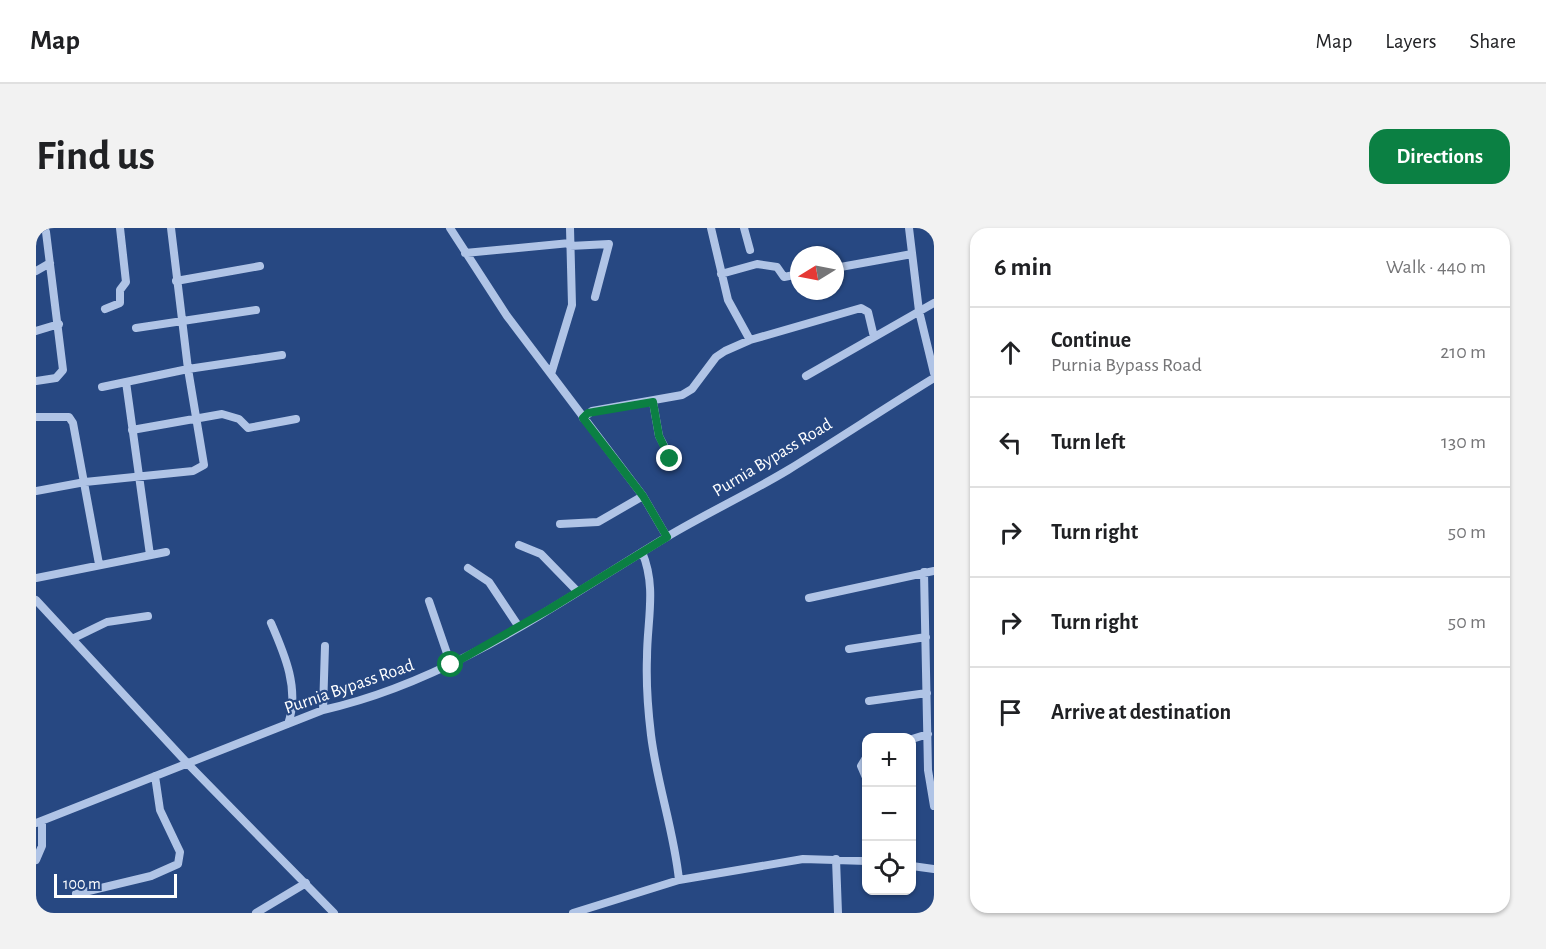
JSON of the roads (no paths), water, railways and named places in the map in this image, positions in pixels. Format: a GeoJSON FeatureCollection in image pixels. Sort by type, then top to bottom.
{"type":"FeatureCollection","features":[{"type":"Feature","properties":{"kind":"street"},"geometry":{"type":"LineString","coordinates":[[105,309],[120,303],[120,290],[126,282],[120,228]]}},
{"type":"Feature","properties":{"kind":"street"},"geometry":{"type":"LineString","coordinates":[[36,491],[85,482],[193,471],[204,465],[188,369],[171,228]]}},
{"type":"Feature","properties":{"kind":"street"},"geometry":{"type":"LineString","coordinates":[[450,228],[507,316],[643,496],[667,537]]}},
{"type":"Feature","properties":{"kind":"street"},"geometry":{"type":"LineString","coordinates":[[551,374],[572,305],[570,228]]}},
{"type":"Feature","properties":{"kind":"street"},"geometry":{"type":"LineString","coordinates":[[711,228],[721,274],[733,312],[750,340]]}},
{"type":"Feature","properties":{"kind":"street"},"geometry":{"type":"LineString","coordinates":[[744,228],[750,250]]}},
{"type":"Feature","properties":{"kind":"street"},"geometry":{"type":"LineString","coordinates":[[909,228],[919,310],[934,373]]}},
{"type":"Feature","properties":{"kind":"street"},"geometry":{"type":"LineString","coordinates":[[36,381],[56,378],[63,370],[46,232]]}},
{"type":"Feature","properties":{"kind":"street"},"geometry":{"type":"LineString","coordinates":[[465,253],[570,244],[609,244],[594,297]]}},
{"type":"Feature","properties":{"kind":"street"},"geometry":{"type":"LineString","coordinates":[[844,266],[912,254]]}},
{"type":"Feature","properties":{"kind":"street"},"geometry":{"type":"LineString","coordinates":[[36,271],[50,263]]}},
{"type":"Feature","properties":{"kind":"street"},"geometry":{"type":"LineString","coordinates":[[721,274],[760,264],[777,267],[784,277],[790,276]]}},
{"type":"Feature","properties":{"kind":"street"},"geometry":{"type":"LineString","coordinates":[[176,281],[260,266]]}},
{"type":"Feature","properties":{"kind":"street"},"geometry":{"type":"LineString","coordinates":[[806,376],[934,303]]}},
{"type":"Feature","properties":{"kind":"street"},"geometry":{"type":"LineString","coordinates":[[583,418],[591,411],[653,402],[692,389],[716,357],[750,340],[861,308],[868,312],[874,337]]}},
{"type":"Feature","properties":{"kind":"street"},"geometry":{"type":"LineString","coordinates":[[136,328],[256,310]]}},
{"type":"Feature","properties":{"kind":"street"},"geometry":{"type":"LineString","coordinates":[[36,331],[59,324]]}},
{"type":"Feature","properties":{"kind":"street"},"geometry":{"type":"LineString","coordinates":[[102,387],[188,369],[282,355]]}},
{"type":"Feature","properties":{"kind":"street","name":"Purnia Bypass Road"},"geometry":{"type":"LineString","coordinates":[[39,822],[189,765],[323,710],[355,703],[451,665],[519,627],[667,537],[789,470],[934,378]]}},
{"type":"Feature","properties":{"kind":"street"},"geometry":{"type":"LineString","coordinates":[[126,382],[150,555]]}},
{"type":"Feature","properties":{"kind":"street"},"geometry":{"type":"LineString","coordinates":[[653,402],[659,436],[670,459]]}},
{"type":"Feature","properties":{"kind":"street"},"geometry":{"type":"LineString","coordinates":[[132,430],[228,414],[239,419],[248,428],[296,419]]}},
{"type":"Feature","properties":{"kind":"street"},"geometry":{"type":"LineString","coordinates":[[36,417],[69,417],[75,429],[99,564]]}},
{"type":"Feature","properties":{"kind":"street"},"geometry":{"type":"LineString","coordinates":[[560,524],[598,522],[643,496]]}},
{"type":"Feature","properties":{"kind":"street"},"geometry":{"type":"LineString","coordinates":[[519,546],[541,554],[578,592]]}},
{"type":"Feature","properties":{"kind":"street"},"geometry":{"type":"LineString","coordinates":[[36,578],[166,552]]}},
{"type":"Feature","properties":{"kind":"street"},"geometry":{"type":"LineString","coordinates":[[642,552],[651,585],[647,657],[651,734],[656,773],[675,846],[679,880]]}},
{"type":"Feature","properties":{"kind":"street"},"geometry":{"type":"LineString","coordinates":[[468,568],[489,582],[519,627]]}},
{"type":"Feature","properties":{"kind":"street"},"geometry":{"type":"LineString","coordinates":[[809,598],[934,571]]}},
{"type":"Feature","properties":{"kind":"street"},"geometry":{"type":"LineString","coordinates":[[924,572],[930,613],[926,637],[928,734],[932,746],[928,770],[934,806]]}},
{"type":"Feature","properties":{"kind":"street"},"geometry":{"type":"LineString","coordinates":[[36,600],[189,765],[334,913]]}},
{"type":"Feature","properties":{"kind":"street"},"geometry":{"type":"LineString","coordinates":[[429,601],[451,665]]}},
{"type":"Feature","properties":{"kind":"street"},"geometry":{"type":"LineString","coordinates":[[72,639],[107,622],[148,616]]}},
{"type":"Feature","properties":{"kind":"street"},"geometry":{"type":"LineString","coordinates":[[271,623],[284,655],[293,691],[293,710],[288,724]]}},
{"type":"Feature","properties":{"kind":"street"},"geometry":{"type":"LineString","coordinates":[[849,649],[926,637]]}},
{"type":"Feature","properties":{"kind":"street"},"geometry":{"type":"LineString","coordinates":[[323,710],[325,646]]}},
{"type":"Feature","properties":{"kind":"street"},"geometry":{"type":"LineString","coordinates":[[869,701],[927,693]]}},
{"type":"Feature","properties":{"kind":"street"},"geometry":{"type":"LineString","coordinates":[[916,738],[928,734]]}},
{"type":"Feature","properties":{"kind":"street"},"geometry":{"type":"LineString","coordinates":[[76,894],[151,876],[178,864],[180,852],[160,810],[155,776]]}},
{"type":"Feature","properties":{"kind":"street"},"geometry":{"type":"LineString","coordinates":[[36,860],[42,846],[39,822]]}},
{"type":"Feature","properties":{"kind":"street"},"geometry":{"type":"LineString","coordinates":[[573,913],[679,880],[803,859],[862,861]]}},
{"type":"Feature","properties":{"kind":"street"},"geometry":{"type":"LineString","coordinates":[[836,859],[838,913]]}},
{"type":"Feature","properties":{"kind":"street"},"geometry":{"type":"LineString","coordinates":[[916,867],[934,869]]}},
{"type":"Feature","properties":{"kind":"street"},"geometry":{"type":"LineString","coordinates":[[256,913],[306,883]]}}]}
